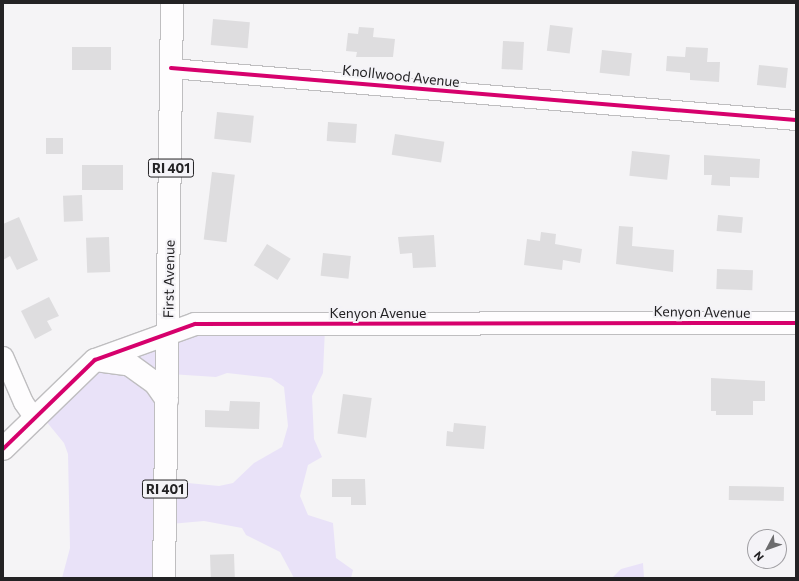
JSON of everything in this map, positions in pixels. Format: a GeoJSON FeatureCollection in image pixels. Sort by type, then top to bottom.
{"type":"FeatureCollection","features":[{"type":"Feature","properties":{"kind":"street","name":"First Avenue"},"geometry":{"type":"LineString","coordinates":[[164,578],[172,3]]}},
{"type":"Feature","properties":{"kind":"street","name":"Knollwood Avenue"},"geometry":{"type":"LineString","coordinates":[[171,68],[796,120]]}},
{"type":"Feature","properties":{"kind":"street","name":"Kenyon Avenue"},"geometry":{"type":"LineString","coordinates":[[3,449],[95,360],[168,332],[214,324],[796,323]]}},
{"type":"Feature","properties":{"kind":"street"},"geometry":{"type":"LineString","coordinates":[[3,356],[23,402],[35,419]]}},
{"type":"Feature","properties":{"kind":"street"},"geometry":{"type":"LineString","coordinates":[[95,360],[130,365],[155,383],[167,400]]}},
{"type":"Feature","properties":{"kind":"shaded area"},"geometry":{"type":"Polygon","coordinates":[[[325,328],[323,373],[312,396],[314,439],[322,457],[308,465],[300,496],[308,515],[333,523],[336,558],[353,570],[351,578],[294,578],[280,552],[246,535],[242,528],[204,521],[170,524],[163,578],[62,578],[70,548],[68,454],[64,443],[41,415],[104,362],[172,332],[325,328]],[[227,373],[216,377],[170,374],[167,481],[219,486],[233,483],[254,463],[282,447],[288,426],[284,387],[271,378],[227,373]]]}},
{"type":"Feature","properties":{"kind":"shaded area"},"geometry":{"type":"Polygon","coordinates":[[[643,563],[644,578],[612,578],[621,569],[643,563]]]}},
{"type":"Feature","properties":{"kind":"building"},"geometry":{"type":"Polygon","coordinates":[[[213,19],[250,22],[248,48],[211,45],[213,19]]]}},
{"type":"Feature","properties":{"kind":"building"},"geometry":{"type":"Polygon","coordinates":[[[550,25],[573,28],[570,54],[547,51],[550,25]]]}},
{"type":"Feature","properties":{"kind":"building"},"geometry":{"type":"Polygon","coordinates":[[[359,27],[374,28],[373,37],[395,39],[393,57],[356,57],[357,52],[346,51],[348,33],[358,34],[359,27]]]}},
{"type":"Feature","properties":{"kind":"building"},"geometry":{"type":"Polygon","coordinates":[[[503,41],[524,42],[523,70],[502,69],[503,41]]]}},
{"type":"Feature","properties":{"kind":"building"},"geometry":{"type":"Polygon","coordinates":[[[72,47],[111,47],[111,70],[72,70],[72,47]]]}},
{"type":"Feature","properties":{"kind":"building"},"geometry":{"type":"Polygon","coordinates":[[[686,47],[708,48],[707,62],[720,62],[719,82],[690,80],[690,73],[666,71],[667,56],[685,57],[686,47]]]}},
{"type":"Feature","properties":{"kind":"building"},"geometry":{"type":"Polygon","coordinates":[[[602,50],[632,53],[629,76],[600,73],[602,50]]]}},
{"type":"Feature","properties":{"kind":"building"},"geometry":{"type":"Polygon","coordinates":[[[759,65],[788,68],[786,88],[757,85],[759,65]]]}},
{"type":"Feature","properties":{"kind":"building"},"geometry":{"type":"Polygon","coordinates":[[[217,112],[254,116],[251,143],[214,139],[217,112]]]}},
{"type":"Feature","properties":{"kind":"building"},"geometry":{"type":"Polygon","coordinates":[[[328,122],[357,124],[356,143],[327,141],[328,122]]]}},
{"type":"Feature","properties":{"kind":"building"},"geometry":{"type":"Polygon","coordinates":[[[395,134],[444,142],[441,163],[392,155],[395,134]]]}},
{"type":"Feature","properties":{"kind":"building"},"geometry":{"type":"Polygon","coordinates":[[[46,138],[63,138],[63,154],[46,154],[46,138]]]}},
{"type":"Feature","properties":{"kind":"building"},"geometry":{"type":"Polygon","coordinates":[[[632,151],[670,155],[667,180],[629,176],[632,151]]]}},
{"type":"Feature","properties":{"kind":"building"},"geometry":{"type":"Polygon","coordinates":[[[704,155],[760,159],[759,178],[730,177],[730,186],[711,185],[712,175],[704,175],[704,155]]]}},
{"type":"Feature","properties":{"kind":"building"},"geometry":{"type":"Polygon","coordinates":[[[82,165],[123,165],[123,190],[82,190],[82,165]]]}},
{"type":"Feature","properties":{"kind":"building"},"geometry":{"type":"Polygon","coordinates":[[[212,172],[235,175],[227,242],[204,239],[212,172]]]}},
{"type":"Feature","properties":{"kind":"building"},"geometry":{"type":"Polygon","coordinates":[[[82,195],[83,221],[64,222],[63,196],[82,195]]]}},
{"type":"Feature","properties":{"kind":"building"},"geometry":{"type":"Polygon","coordinates":[[[718,215],[743,217],[742,233],[717,231],[718,215]]]}},
{"type":"Feature","properties":{"kind":"building"},"geometry":{"type":"Polygon","coordinates":[[[19,217],[38,260],[17,270],[10,256],[3,260],[3,224],[19,217]]]}},
{"type":"Feature","properties":{"kind":"building"},"geometry":{"type":"Polygon","coordinates":[[[619,226],[633,227],[632,246],[674,250],[673,272],[616,264],[619,226]]]}},
{"type":"Feature","properties":{"kind":"building"},"geometry":{"type":"Polygon","coordinates":[[[541,232],[556,234],[555,244],[582,249],[580,263],[563,260],[562,270],[524,265],[527,239],[540,241],[541,232]]]}},
{"type":"Feature","properties":{"kind":"building"},"geometry":{"type":"Polygon","coordinates":[[[434,235],[436,267],[413,268],[412,253],[400,254],[398,237],[434,235]]]}},
{"type":"Feature","properties":{"kind":"building"},"geometry":{"type":"Polygon","coordinates":[[[109,237],[110,272],[87,273],[86,238],[109,237]]]}},
{"type":"Feature","properties":{"kind":"building"},"geometry":{"type":"Polygon","coordinates":[[[267,244],[291,259],[277,280],[254,265],[267,244]]]}},
{"type":"Feature","properties":{"kind":"building"},"geometry":{"type":"Polygon","coordinates":[[[323,253],[351,256],[348,279],[321,276],[323,253]]]}},
{"type":"Feature","properties":{"kind":"building"},"geometry":{"type":"Polygon","coordinates":[[[717,269],[753,270],[752,290],[716,289],[717,269]]]}},
{"type":"Feature","properties":{"kind":"building"},"geometry":{"type":"Polygon","coordinates":[[[49,297],[59,316],[47,321],[52,330],[35,339],[21,311],[49,297]]]}},
{"type":"Feature","properties":{"kind":"building"},"geometry":{"type":"Polygon","coordinates":[[[711,378],[765,381],[765,401],[753,401],[753,415],[716,415],[716,411],[711,411],[711,378]]]}},
{"type":"Feature","properties":{"kind":"building"},"geometry":{"type":"Polygon","coordinates":[[[343,394],[372,398],[366,438],[337,434],[343,394]]]}},
{"type":"Feature","properties":{"kind":"building"},"geometry":{"type":"Polygon","coordinates":[[[230,401],[260,402],[259,429],[205,427],[205,410],[229,411],[230,401]]]}},
{"type":"Feature","properties":{"kind":"building"},"geometry":{"type":"Polygon","coordinates":[[[454,423],[486,426],[484,449],[446,446],[447,431],[453,432],[454,423]]]}},
{"type":"Feature","properties":{"kind":"building"},"geometry":{"type":"Polygon","coordinates":[[[332,479],[365,479],[366,505],[351,505],[351,497],[332,497],[332,479]]]}},
{"type":"Feature","properties":{"kind":"building"},"geometry":{"type":"Polygon","coordinates":[[[729,486],[784,487],[784,501],[729,500],[729,486]]]}},
{"type":"Feature","properties":{"kind":"building"},"geometry":{"type":"Polygon","coordinates":[[[234,554],[235,578],[211,578],[210,555],[234,554]]]}},
{"type":"Feature","properties":{"kind":"cycle path"},"geometry":{"type":"LineString","coordinates":[[171,68],[796,120]]}},
{"type":"Feature","properties":{"kind":"cycle path"},"geometry":{"type":"LineString","coordinates":[[3,449],[95,360],[195,324],[796,323]]}}]}
